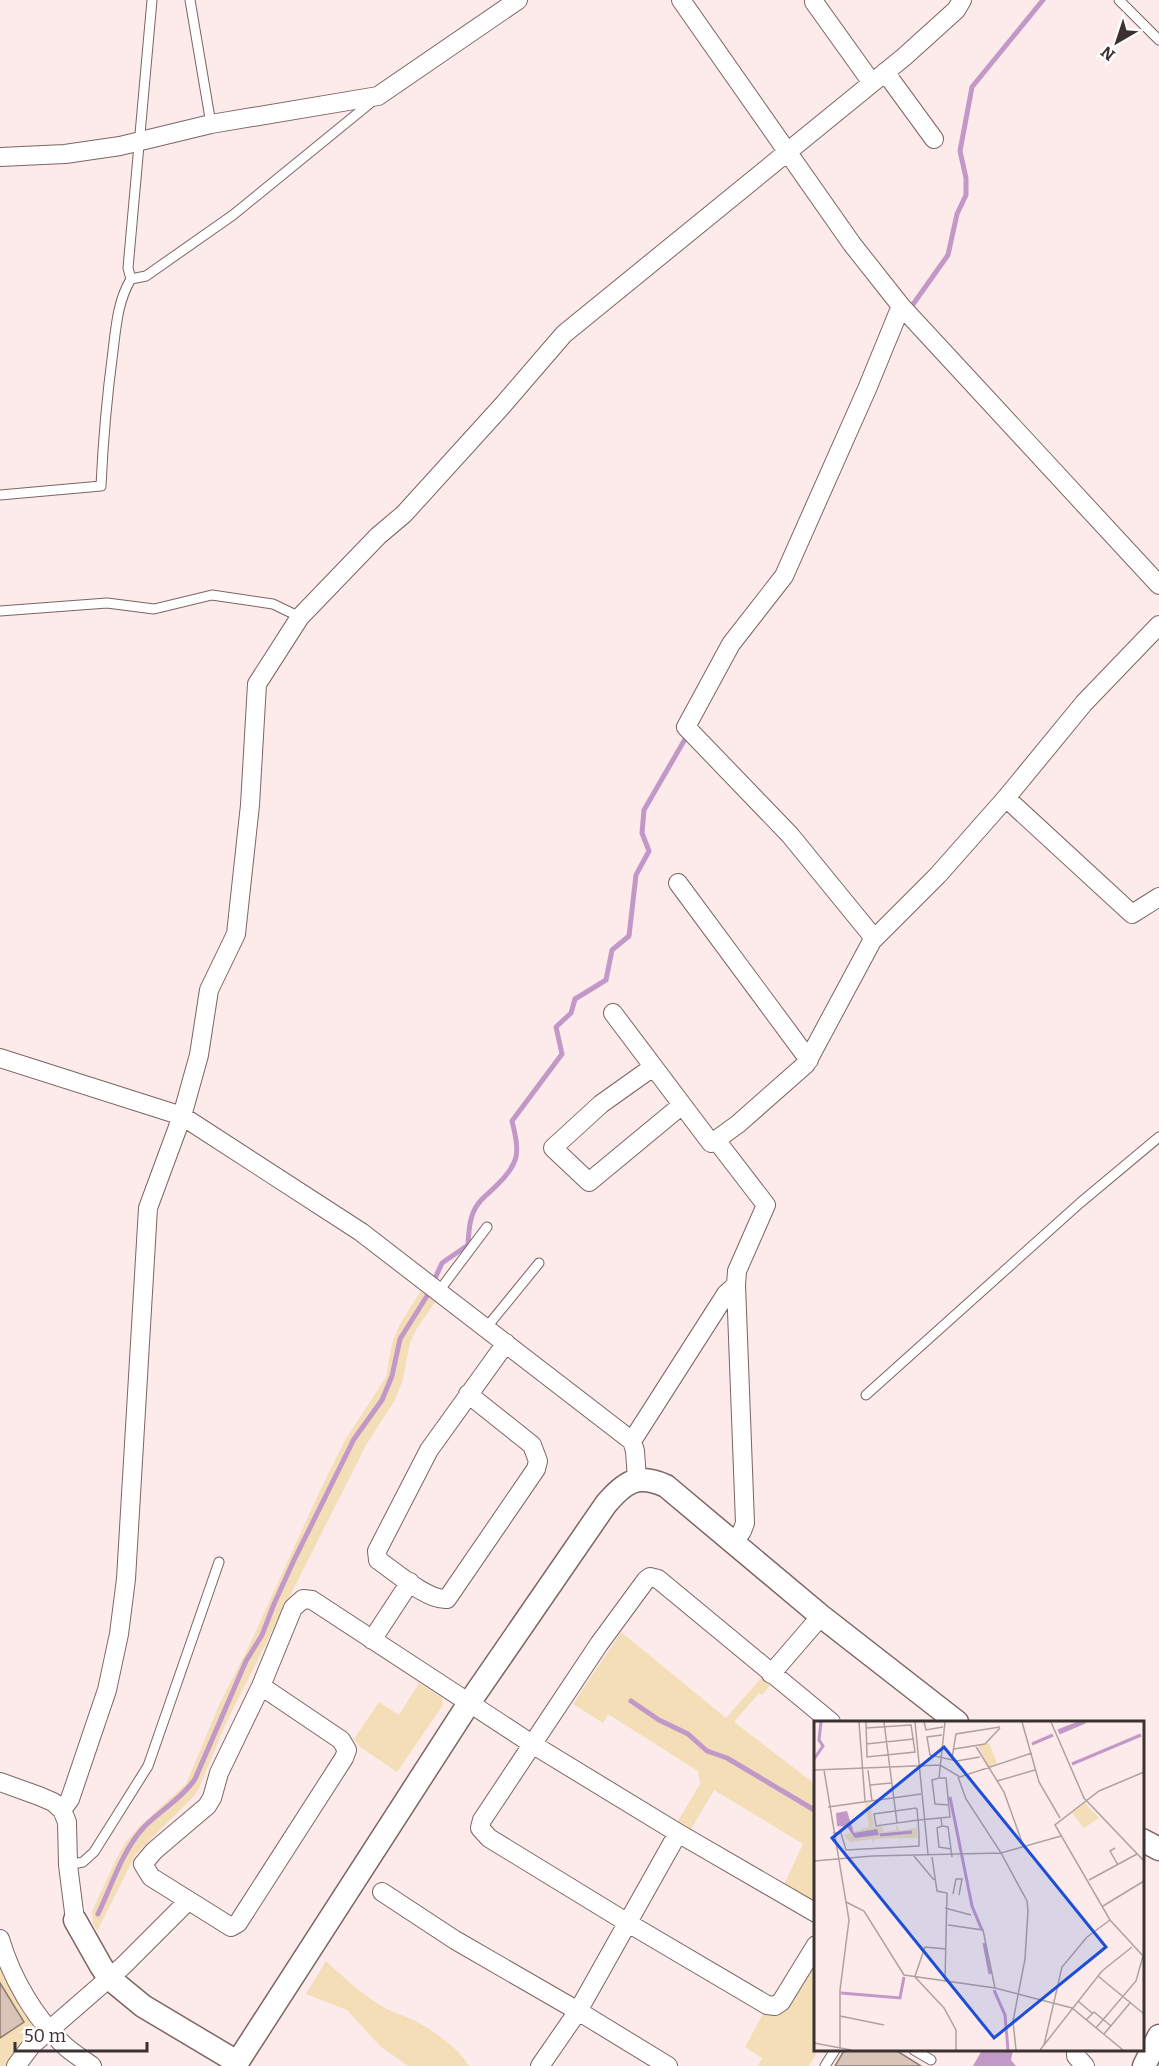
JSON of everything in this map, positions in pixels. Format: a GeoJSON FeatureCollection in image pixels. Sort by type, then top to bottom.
{"type":"FeatureCollection","features":[{"type":"Feature","properties":{"kind":"street"},"geometry":{"type":"LineString","coordinates":[[0,157],[65,154],[120,146],[211,124],[378,96],[518,0]]}},
{"type":"Feature","properties":{"kind":"street"},"geometry":{"type":"LineString","coordinates":[[681,0],[852,244],[901,306],[1159,585]]}},
{"type":"Feature","properties":{"kind":"street"},"geometry":{"type":"LineString","coordinates":[[62,1810],[70,1799],[107,1690],[119,1634],[126,1579],[148,1208],[182,1116],[199,1055],[209,990],[236,934],[250,805],[257,684],[300,617],[378,536],[404,514],[564,334],[878,78],[956,10],[962,0]]}},
{"type":"Feature","properties":{"kind":"street"},"geometry":{"type":"LineString","coordinates":[[814,2],[878,78],[934,139]]}},
{"type":"Feature","properties":{"kind":"street"},"geometry":{"type":"LineString","coordinates":[[874,938],[790,834],[686,727],[731,644],[784,576],[867,389],[901,306]]}},
{"type":"Feature","properties":{"kind":"street"},"geometry":{"type":"LineString","coordinates":[[613,1013],[711,1143],[716,1140],[738,1124],[806,1064],[874,938],[938,875],[1006,798],[1084,703],[1159,625]]}},
{"type":"Feature","properties":{"kind":"street"},"geometry":{"type":"LineString","coordinates":[[1006,798],[1132,914],[1159,897]]}},
{"type":"Feature","properties":{"kind":"street"},"geometry":{"type":"LineString","coordinates":[[678,883],[809,1060]]}},
{"type":"Feature","properties":{"kind":"street"},"geometry":{"type":"LineString","coordinates":[[1,1062],[182,1116],[361,1232],[632,1441],[637,1479]]}},
{"type":"Feature","properties":{"kind":"street"},"geometry":{"type":"LineString","coordinates":[[653,1067],[601,1104],[553,1148],[589,1182],[682,1105]]}},
{"type":"Feature","properties":{"kind":"street"},"geometry":{"type":"LineString","coordinates":[[716,1140],[766,1205],[737,1270],[745,1523],[734,1542]]}},
{"type":"Feature","properties":{"kind":"street"},"geometry":{"type":"LineString","coordinates":[[632,1441],[726,1294],[736,1285]]}},
{"type":"Feature","properties":{"kind":"street"},"geometry":{"type":"LineString","coordinates":[[468,1394],[532,1445],[538,1461],[536,1469],[447,1599],[440,1600],[378,1560],[377,1551],[429,1450],[468,1394],[506,1343]]}},
{"type":"Feature","properties":{"kind":"street"},"geometry":{"type":"LineString","coordinates":[[0,1782],[53,1802],[62,1810],[67,1822],[68,1865],[75,1920],[109,1978],[143,2006],[238,2065],[469,1703],[606,1504],[626,1483],[637,1479],[654,1480],[666,1486],[821,1616],[956,1721]]}},
{"type":"Feature","properties":{"kind":"street"},"geometry":{"type":"LineString","coordinates":[[814,1948],[781,2002],[775,2006],[767,2005],[489,1838],[480,1828],[482,1820],[599,1644],[650,1577],[658,1580],[830,1721]]}},
{"type":"Feature","properties":{"kind":"street"},"geometry":{"type":"LineString","coordinates":[[372,1640],[410,1582]]}},
{"type":"Feature","properties":{"kind":"street"},"geometry":{"type":"LineString","coordinates":[[261,1686],[341,1740],[347,1750],[238,1923],[231,1927],[151,1877],[143,1864],[154,1851],[207,1806],[212,1798],[219,1773],[261,1686],[293,1608],[303,1599],[312,1600],[532,1744],[678,1833],[814,1912]]}},
{"type":"Feature","properties":{"kind":"street"},"geometry":{"type":"LineString","coordinates":[[771,1674],[821,1616]]}},
{"type":"Feature","properties":{"kind":"street"},"geometry":{"type":"LineString","coordinates":[[540,2066],[578,2011],[678,1833]]}},
{"type":"Feature","properties":{"kind":"street"},"geometry":{"type":"LineString","coordinates":[[1144,1841],[1159,1850]]}},
{"type":"Feature","properties":{"kind":"street"},"geometry":{"type":"LineString","coordinates":[[382,1892],[455,1940],[668,2066]]}},
{"type":"Feature","properties":{"kind":"street"},"geometry":{"type":"LineString","coordinates":[[16,2066],[31,2046],[109,1978],[188,1901]]}},
{"type":"Feature","properties":{"kind":"street"},"geometry":{"type":"LineString","coordinates":[[0,1939],[3,1961],[20,1988],[66,2047],[92,2066]]}},
{"type":"Feature","properties":{"kind":"street"},"geometry":{"type":"LineString","coordinates":[[1144,2066],[1159,2036]]}},
{"type":"Feature","properties":{"kind":"street"},"geometry":{"type":"LineString","coordinates":[[1076,2051],[1076,2056],[1085,2066]]}},
{"type":"Feature","properties":{"kind":"lane"},"geometry":{"type":"LineString","coordinates":[[0,495],[101,486],[105,405],[117,316],[131,279],[128,268],[152,0]]}},
{"type":"Feature","properties":{"kind":"lane"},"geometry":{"type":"LineString","coordinates":[[190,0],[211,124]]}},
{"type":"Feature","properties":{"kind":"lane"},"geometry":{"type":"LineString","coordinates":[[1119,0],[1159,40]]}},
{"type":"Feature","properties":{"kind":"lane"},"geometry":{"type":"LineString","coordinates":[[131,279],[146,276],[233,215],[378,96]]}},
{"type":"Feature","properties":{"kind":"lane"},"geometry":{"type":"LineString","coordinates":[[0,611],[107,603],[154,609],[212,595],[273,604],[300,617]]}},
{"type":"Feature","properties":{"kind":"lane"},"geometry":{"type":"LineString","coordinates":[[866,1395],[1080,1203],[1159,1137]]}},
{"type":"Feature","properties":{"kind":"lane"},"geometry":{"type":"LineString","coordinates":[[439,1292],[487,1227]]}},
{"type":"Feature","properties":{"kind":"lane"},"geometry":{"type":"LineString","coordinates":[[486,1328],[539,1263]]}},
{"type":"Feature","properties":{"kind":"lane"},"geometry":{"type":"LineString","coordinates":[[68,1865],[83,1862],[94,1852],[148,1766],[219,1562]]}},
{"type":"Feature","properties":{"kind":"lane"},"geometry":{"type":"LineString","coordinates":[[825,2066],[834,2051]]}},
{"type":"Feature","properties":{"kind":"lane"},"geometry":{"type":"LineString","coordinates":[[917,2051],[931,2060]]}},
{"type":"Feature","properties":{"kind":"shaded area"},"geometry":{"type":"Polygon","coordinates":[[[422,1289],[436,1301],[417,1328],[410,1343],[403,1379],[395,1400],[366,1445],[226,1723],[199,1788],[194,1796],[136,1854],[97,1931],[93,1923],[92,1911],[116,1860],[125,1843],[140,1826],[186,1784],[220,1703],[344,1442],[386,1377],[392,1343],[400,1324],[422,1289]]]}},
{"type":"Feature","properties":{"kind":"shaded area"},"geometry":{"type":"Polygon","coordinates":[[[621,1632],[726,1718],[763,1676],[772,1683],[762,1695],[759,1693],[734,1722],[814,1783],[814,1904],[783,1887],[803,1844],[714,1790],[691,1829],[678,1821],[700,1784],[698,1771],[608,1714],[603,1723],[573,1704],[621,1632]]]}},
{"type":"Feature","properties":{"kind":"shaded area"},"geometry":{"type":"Polygon","coordinates":[[[419,1683],[442,1698],[443,1705],[397,1772],[360,1747],[354,1739],[379,1702],[399,1715],[419,1683]]]}},
{"type":"Feature","properties":{"kind":"shaded area"},"geometry":{"type":"Polygon","coordinates":[[[814,1958],[814,2051],[817,2051],[809,2066],[758,2066],[762,2058],[745,2047],[764,2012],[814,1958]]]}},
{"type":"Feature","properties":{"kind":"shaded area"},"geometry":{"type":"Polygon","coordinates":[[[326,1961],[377,2003],[415,2021],[440,2037],[460,2054],[469,2066],[408,2066],[380,2046],[347,2010],[306,1994],[326,1961]]]}},
{"type":"Feature","properties":{"kind":"shaded area"},"geometry":{"type":"Polygon","coordinates":[[[0,1971],[7,1972],[39,2028],[15,2066],[0,2066],[0,1971]]]}},
{"type":"Feature","properties":{"kind":"shaded area"},"geometry":{"type":"Polygon","coordinates":[[[981,2051],[1013,2051],[1011,2060],[1016,2066],[973,2066],[981,2051]]]}},
{"type":"Feature","properties":{"kind":"building"},"geometry":{"type":"Polygon","coordinates":[[[0,1983],[24,2022],[0,2038],[0,1983]]]}},
{"type":"Feature","properties":{"kind":"building"},"geometry":{"type":"Polygon","coordinates":[[[844,2051],[897,2051],[921,2066],[835,2066],[844,2051]]]}},
{"type":"Feature","properties":{"kind":"waterway"},"geometry":{"type":"LineString","coordinates":[[909,310],[948,255],[957,214],[966,195],[966,178],[960,151],[972,87],[1043,0]]}},
{"type":"Feature","properties":{"kind":"waterway"},"geometry":{"type":"LineString","coordinates":[[98,1914],[123,1857],[136,1836],[195,1779],[246,1661],[262,1635],[294,1560],[354,1439],[382,1400],[392,1376],[400,1339],[427,1296],[442,1263],[468,1245],[471,1219],[478,1204],[503,1179],[513,1164],[517,1150],[512,1121],[562,1054],[556,1027],[571,1013],[575,999],[606,980],[612,950],[629,936],[636,875],[649,851],[642,833],[644,810],[688,734]]}},
{"type":"Feature","properties":{"kind":"waterway"},"geometry":{"type":"LineString","coordinates":[[631,1701],[659,1720],[688,1734],[707,1751],[727,1758],[814,1810]]}}]}
